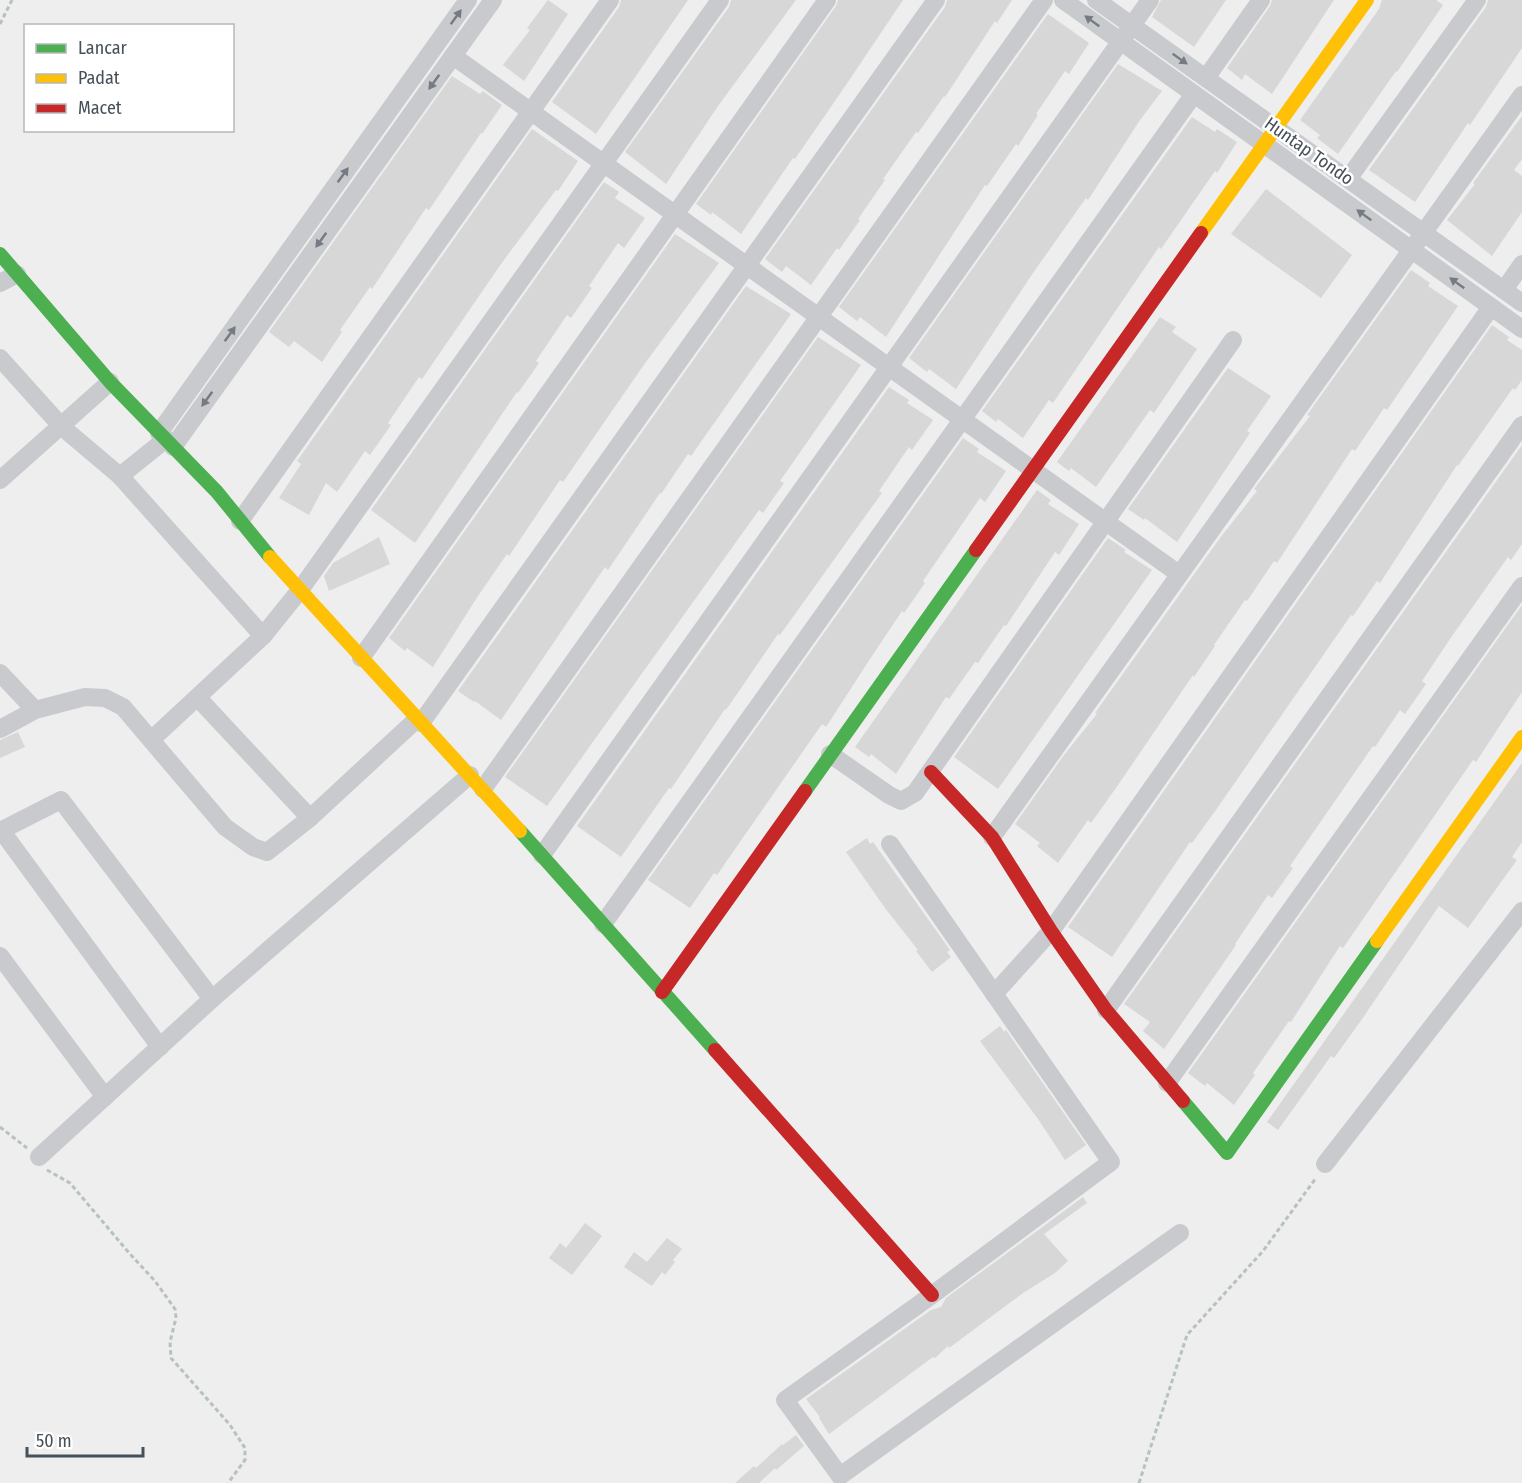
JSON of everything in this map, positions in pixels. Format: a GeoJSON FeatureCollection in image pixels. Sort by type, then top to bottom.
{"type":"FeatureCollection","features":[{"type":"Feature","properties":{"kind":"street"},"geometry":{"type":"LineString","coordinates":[[166,440],[468,0]]}},
{"type":"Feature","properties":{"kind":"street"},"geometry":{"type":"LineString","coordinates":[[120,476],[166,440],[493,0]]}},
{"type":"Feature","properties":{"kind":"street"},"geometry":{"type":"LineString","coordinates":[[240,520],[610,0]]}},
{"type":"Feature","properties":{"kind":"street"},"geometry":{"type":"LineString","coordinates":[[151,740],[263,636],[300,590],[720,0]]}},
{"type":"Feature","properties":{"kind":"street"},"geometry":{"type":"LineString","coordinates":[[361,658],[827,0]]}},
{"type":"Feature","properties":{"kind":"street"},"geometry":{"type":"LineString","coordinates":[[0,729],[35,710],[85,697],[105,698],[123,707],[225,827],[253,847],[267,852],[310,818],[419,721],[936,0]]}},
{"type":"Feature","properties":{"kind":"street"},"geometry":{"type":"LineString","coordinates":[[483,789],[1044,0]]}},
{"type":"Feature","properties":{"kind":"street"},"geometry":{"type":"LineString","coordinates":[[1063,0],[1522,329]]}},
{"type":"Feature","properties":{"kind":"street","name":"Huntap Tondo"},"geometry":{"type":"LineString","coordinates":[[1096,0],[1522,303]]}},
{"type":"Feature","properties":{"kind":"street"},"geometry":{"type":"LineString","coordinates":[[542,855],[1150,0]]}},
{"type":"Feature","properties":{"kind":"street"},"geometry":{"type":"LineString","coordinates":[[1206,78],[1261,0]]}},
{"type":"Feature","properties":{"kind":"street"},"geometry":{"type":"LineString","coordinates":[[662,992],[1367,0]]}},
{"type":"Feature","properties":{"kind":"street"},"geometry":{"type":"LineString","coordinates":[[1348,179],[1477,0]]}},
{"type":"Feature","properties":{"kind":"street"},"geometry":{"type":"LineString","coordinates":[[453,56],[1179,574]]}},
{"type":"Feature","properties":{"kind":"street"},"geometry":{"type":"LineString","coordinates":[[603,924],[1194,94]]}},
{"type":"Feature","properties":{"kind":"street"},"geometry":{"type":"LineString","coordinates":[[992,837],[1522,94]]}},
{"type":"Feature","properties":{"kind":"street"},"geometry":{"type":"LineString","coordinates":[[0,254],[110,382],[217,492],[300,590],[483,789],[932,1295]]}},
{"type":"Feature","properties":{"kind":"street"},"geometry":{"type":"LineString","coordinates":[[1504,290],[1522,264]]}},
{"type":"Feature","properties":{"kind":"street"},"geometry":{"type":"LineString","coordinates":[[0,283],[17,274]]}},
{"type":"Feature","properties":{"kind":"street"},"geometry":{"type":"LineString","coordinates":[[994,994],[1051,931],[1491,307]]}},
{"type":"Feature","properties":{"kind":"street"},"geometry":{"type":"LineString","coordinates":[[830,754],[901,801],[915,793],[1233,340]]}},
{"type":"Feature","properties":{"kind":"street"},"geometry":{"type":"LineString","coordinates":[[0,358],[62,427],[120,476],[263,636]]}},
{"type":"Feature","properties":{"kind":"street"},"geometry":{"type":"LineString","coordinates":[[0,480],[110,382]]}},
{"type":"Feature","properties":{"kind":"street"},"geometry":{"type":"LineString","coordinates":[[1106,1010],[1522,425]]}},
{"type":"Feature","properties":{"kind":"street"},"geometry":{"type":"LineString","coordinates":[[1167,1083],[1522,586]]}},
{"type":"Feature","properties":{"kind":"street"},"geometry":{"type":"LineString","coordinates":[[0,673],[35,710]]}},
{"type":"Feature","properties":{"kind":"street"},"geometry":{"type":"LineString","coordinates":[[198,698],[310,818]]}},
{"type":"Feature","properties":{"kind":"street"},"geometry":{"type":"LineString","coordinates":[[930,772],[992,837],[1051,931],[1106,1010],[1227,1153],[1522,737]]}},
{"type":"Feature","properties":{"kind":"street"},"geometry":{"type":"LineString","coordinates":[[39,1157],[212,999],[470,775]]}},
{"type":"Feature","properties":{"kind":"street"},"geometry":{"type":"LineString","coordinates":[[160,1047],[0,831],[61,800],[212,999]]}},
{"type":"Feature","properties":{"kind":"street"},"geometry":{"type":"LineString","coordinates":[[890,844],[1111,1162],[932,1295],[785,1400],[840,1476],[1180,1233]]}},
{"type":"Feature","properties":{"kind":"street"},"geometry":{"type":"LineString","coordinates":[[1325,1164],[1522,911]]}},
{"type":"Feature","properties":{"kind":"street"},"geometry":{"type":"LineString","coordinates":[[0,956],[105,1097]]}},
{"type":"Feature","properties":{"kind":"path"},"geometry":{"type":"LineString","coordinates":[[0,24],[12,0]]}},
{"type":"Feature","properties":{"kind":"path"},"geometry":{"type":"LineString","coordinates":[[0,1127],[39,1157],[47,1169],[70,1183],[175,1309],[171,1358],[230,1425],[244,1448],[245,1460],[228,1483]]}},
{"type":"Feature","properties":{"kind":"path"},"geometry":{"type":"LineString","coordinates":[[1139,1483],[1187,1335],[1263,1251],[1325,1164]]}},
{"type":"Feature","properties":{"kind":"building"},"geometry":{"type":"Polygon","coordinates":[[[548,0],[568,14],[524,81],[503,65],[530,30],[527,28],[548,0]]]}},
{"type":"Feature","properties":{"kind":"building"},"geometry":{"type":"Polygon","coordinates":[[[621,0],[688,0],[596,134],[552,102],[619,7],[621,0]]]}},
{"type":"Feature","properties":{"kind":"building"},"geometry":{"type":"Polygon","coordinates":[[[731,0],[796,0],[718,106],[666,184],[625,152],[729,7],[731,0]]]}},
{"type":"Feature","properties":{"kind":"building"},"geometry":{"type":"Polygon","coordinates":[[[838,0],[903,0],[741,234],[712,212],[711,215],[696,204],[838,0]]]}},
{"type":"Feature","properties":{"kind":"building"},"geometry":{"type":"Polygon","coordinates":[[[947,0],[1012,0],[997,23],[995,21],[945,97],[918,133],[916,132],[883,179],[885,180],[839,250],[837,248],[811,285],[786,266],[782,272],[765,259],[945,7],[947,0]]]}},
{"type":"Feature","properties":{"kind":"building"},"geometry":{"type":"Polygon","coordinates":[[[1161,0],[1226,0],[1194,47],[1152,17],[1161,0]]]}},
{"type":"Feature","properties":{"kind":"building"},"geometry":{"type":"Polygon","coordinates":[[[1272,0],[1334,0],[1272,94],[1245,74],[1242,80],[1227,68],[1272,0]]]}},
{"type":"Feature","properties":{"kind":"building"},"geometry":{"type":"Polygon","coordinates":[[[1382,0],[1436,0],[1443,5],[1338,154],[1317,138],[1320,135],[1300,120],[1379,9],[1382,0]]]}},
{"type":"Feature","properties":{"kind":"building"},"geometry":{"type":"Polygon","coordinates":[[[1488,0],[1522,0],[1522,48],[1415,202],[1369,170],[1486,7],[1488,0]]]}},
{"type":"Feature","properties":{"kind":"building"},"geometry":{"type":"Polygon","coordinates":[[[1048,14],[1089,43],[1069,74],[1065,71],[1018,146],[1016,144],[987,186],[985,185],[886,337],[860,317],[857,321],[839,307],[1048,14]]]}},
{"type":"Feature","properties":{"kind":"building"},"geometry":{"type":"Polygon","coordinates":[[[1118,64],[1162,91],[1140,120],[1088,200],[1086,198],[1033,273],[956,389],[929,369],[927,372],[909,358],[1118,64]]]}},
{"type":"Feature","properties":{"kind":"building"},"geometry":{"type":"Polygon","coordinates":[[[452,76],[480,94],[483,91],[502,105],[429,210],[426,208],[372,289],[370,287],[340,330],[342,332],[322,362],[294,341],[289,347],[269,332],[452,76]]]}},
{"type":"Feature","properties":{"kind":"building"},"geometry":{"type":"Polygon","coordinates":[[[1522,116],[1522,159],[1514,170],[1522,176],[1522,212],[1492,256],[1447,220],[1522,116]]]}},
{"type":"Feature","properties":{"kind":"building"},"geometry":{"type":"Polygon","coordinates":[[[1192,117],[1215,132],[1217,129],[1237,142],[1161,249],[1159,247],[1053,403],[1049,400],[1023,438],[998,419],[996,422],[982,411],[1192,117]]]}},
{"type":"Feature","properties":{"kind":"building"},"geometry":{"type":"Polygon","coordinates":[[[532,129],[578,161],[558,191],[556,190],[501,264],[422,379],[419,377],[388,423],[391,425],[370,455],[365,451],[337,492],[326,483],[309,515],[279,498],[301,464],[297,461],[532,129]]]}},
{"type":"Feature","properties":{"kind":"building"},"geometry":{"type":"Polygon","coordinates":[[[604,182],[619,192],[615,198],[645,218],[624,248],[618,243],[589,286],[592,288],[571,318],[567,315],[536,361],[539,363],[415,543],[371,510],[604,182]]]}},
{"type":"Feature","properties":{"kind":"building"},"geometry":{"type":"Polygon","coordinates":[[[1266,189],[1352,255],[1321,298],[1231,234],[1266,189]]]}},
{"type":"Feature","properties":{"kind":"building"},"geometry":{"type":"Polygon","coordinates":[[[675,234],[719,263],[643,366],[563,482],[560,480],[509,556],[507,554],[433,667],[407,648],[405,651],[389,638],[675,234]]]}},
{"type":"Feature","properties":{"kind":"building"},"geometry":{"type":"Polygon","coordinates":[[[1411,270],[1430,283],[1428,286],[1458,306],[1387,410],[1384,408],[1355,451],[1352,449],[1277,563],[1274,561],[1247,601],[1245,600],[1091,823],[1088,820],[1058,863],[1037,846],[1040,843],[1015,824],[1064,755],[1097,714],[1095,713],[1220,538],[1257,491],[1254,489],[1310,416],[1307,415],[1411,270]]]}},
{"type":"Feature","properties":{"kind":"building"},"geometry":{"type":"Polygon","coordinates":[[[746,286],[791,314],[691,456],[688,454],[660,493],[608,570],[605,567],[501,720],[458,691],[746,286]]]}},
{"type":"Feature","properties":{"kind":"building"},"geometry":{"type":"Polygon","coordinates":[[[1160,317],[1176,327],[1172,332],[1197,349],[1154,413],[1150,410],[1096,487],[1071,468],[1069,471],[1057,462],[1160,317]]]}},
{"type":"Feature","properties":{"kind":"building"},"geometry":{"type":"Polygon","coordinates":[[[1492,325],[1509,337],[1507,340],[1522,350],[1522,380],[1515,390],[1513,388],[1457,465],[1380,583],[1377,581],[1353,616],[1351,615],[1218,807],[1192,843],[1190,842],[1112,957],[1068,927],[1492,325]]]}},
{"type":"Feature","properties":{"kind":"building"},"geometry":{"type":"Polygon","coordinates":[[[818,337],[861,365],[780,481],[784,483],[763,513],[759,510],[547,806],[505,777],[818,337]]]}},
{"type":"Feature","properties":{"kind":"building"},"geometry":{"type":"Polygon","coordinates":[[[1228,368],[1271,396],[1247,431],[1250,433],[1177,542],[1145,518],[1144,520],[1128,509],[1228,368]]]}},
{"type":"Feature","properties":{"kind":"building"},"geometry":{"type":"Polygon","coordinates":[[[889,387],[909,400],[907,403],[933,420],[912,450],[909,447],[879,491],[882,493],[780,635],[778,634],[621,857],[577,826],[889,387]]]}},
{"type":"Feature","properties":{"kind":"building"},"geometry":{"type":"Polygon","coordinates":[[[963,438],[979,449],[977,452],[1006,471],[985,502],[980,498],[826,727],[822,724],[717,875],[714,873],[690,908],[648,880],[963,438]]]}},
{"type":"Feature","properties":{"kind":"building"},"geometry":{"type":"Polygon","coordinates":[[[1522,445],[1522,544],[1511,560],[1508,557],[1452,636],[1422,681],[1426,684],[1405,714],[1400,710],[1375,747],[1373,746],[1290,866],[1293,868],[1272,898],[1268,895],[1164,1049],[1143,1031],[1150,1022],[1124,1004],[1522,445]]]}},
{"type":"Feature","properties":{"kind":"building"},"geometry":{"type":"Polygon","coordinates":[[[1037,490],[1051,500],[1048,504],[1079,524],[1059,555],[1055,552],[1006,626],[1004,625],[978,663],[975,662],[949,699],[946,697],[896,774],[871,754],[869,757],[855,747],[1037,490]]]}},
{"type":"Feature","properties":{"kind":"building"},"geometry":{"type":"Polygon","coordinates":[[[379,537],[390,564],[329,591],[324,576],[333,563],[379,537]]]}},
{"type":"Feature","properties":{"kind":"building"},"geometry":{"type":"Polygon","coordinates":[[[1108,538],[1126,550],[1124,552],[1152,570],[998,789],[954,757],[1108,538]]]}},
{"type":"Feature","properties":{"kind":"building"},"geometry":{"type":"Polygon","coordinates":[[[1522,605],[1522,692],[1476,762],[1473,760],[1343,948],[1340,946],[1291,1022],[1289,1021],[1253,1073],[1255,1075],[1234,1105],[1207,1083],[1205,1086],[1188,1073],[1522,605]]]}},
{"type":"Feature","properties":{"kind":"building"},"geometry":{"type":"Polygon","coordinates":[[[18,732],[25,747],[0,758],[0,740],[18,732]]]}},
{"type":"Feature","properties":{"kind":"building"},"geometry":{"type":"Polygon","coordinates":[[[1522,763],[1522,842],[1512,857],[1517,860],[1468,928],[1439,906],[1360,1022],[1334,1058],[1331,1056],[1278,1130],[1267,1122],[1522,763]]]}},
{"type":"Feature","properties":{"kind":"building"},"geometry":{"type":"Polygon","coordinates":[[[867,838],[870,844],[873,842],[950,950],[947,952],[951,957],[932,972],[846,852],[867,838]]]}},
{"type":"Feature","properties":{"kind":"building"},"geometry":{"type":"Polygon","coordinates":[[[1000,1026],[1004,1032],[1006,1030],[1086,1145],[1065,1160],[1038,1119],[980,1041],[1000,1026]]]}},
{"type":"Feature","properties":{"kind":"building"},"geometry":{"type":"Polygon","coordinates":[[[1083,1197],[1087,1203],[1044,1234],[1068,1261],[1055,1273],[1023,1293],[949,1348],[948,1346],[935,1358],[933,1357],[829,1434],[820,1417],[806,1399],[931,1310],[941,1307],[946,1298],[1083,1197]]]}},
{"type":"Feature","properties":{"kind":"building"},"geometry":{"type":"Polygon","coordinates":[[[585,1223],[602,1236],[572,1275],[549,1258],[560,1243],[566,1248],[585,1223]]]}},
{"type":"Feature","properties":{"kind":"building"},"geometry":{"type":"Polygon","coordinates":[[[667,1238],[682,1249],[665,1275],[662,1272],[652,1286],[624,1267],[634,1252],[647,1262],[667,1238]]]}},
{"type":"Feature","properties":{"kind":"building"},"geometry":{"type":"Polygon","coordinates":[[[796,1435],[804,1446],[776,1470],[775,1468],[759,1483],[735,1483],[754,1466],[756,1468],[782,1444],[796,1435]]]}},
{"type":"Feature","properties":{"kind":"traffic: fast"},"geometry":{"type":"LineString","coordinates":[[0,254],[110,382],[217,492],[270,557]]}},
{"type":"Feature","properties":{"kind":"traffic: fast"},"geometry":{"type":"LineString","coordinates":[[805,791],[976,550]]}},
{"type":"Feature","properties":{"kind":"traffic: fast"},"geometry":{"type":"LineString","coordinates":[[520,831],[715,1050]]}},
{"type":"Feature","properties":{"kind":"traffic: fast"},"geometry":{"type":"LineString","coordinates":[[1183,1101],[1227,1153],[1377,941]]}},
{"type":"Feature","properties":{"kind":"traffic: slow"},"geometry":{"type":"LineString","coordinates":[[1201,233],[1367,0]]}},
{"type":"Feature","properties":{"kind":"traffic: slow"},"geometry":{"type":"LineString","coordinates":[[270,557],[520,831]]}},
{"type":"Feature","properties":{"kind":"traffic: slow"},"geometry":{"type":"LineString","coordinates":[[1377,941],[1522,737]]}},
{"type":"Feature","properties":{"kind":"traffic: jam"},"geometry":{"type":"LineString","coordinates":[[976,550],[1201,233]]}},
{"type":"Feature","properties":{"kind":"traffic: jam"},"geometry":{"type":"LineString","coordinates":[[931,772],[992,837],[1051,931],[1106,1010],[1183,1101]]}},
{"type":"Feature","properties":{"kind":"traffic: jam"},"geometry":{"type":"LineString","coordinates":[[662,992],[805,791]]}},
{"type":"Feature","properties":{"kind":"traffic: jam"},"geometry":{"type":"LineString","coordinates":[[715,1050],[932,1295]]}}]}
